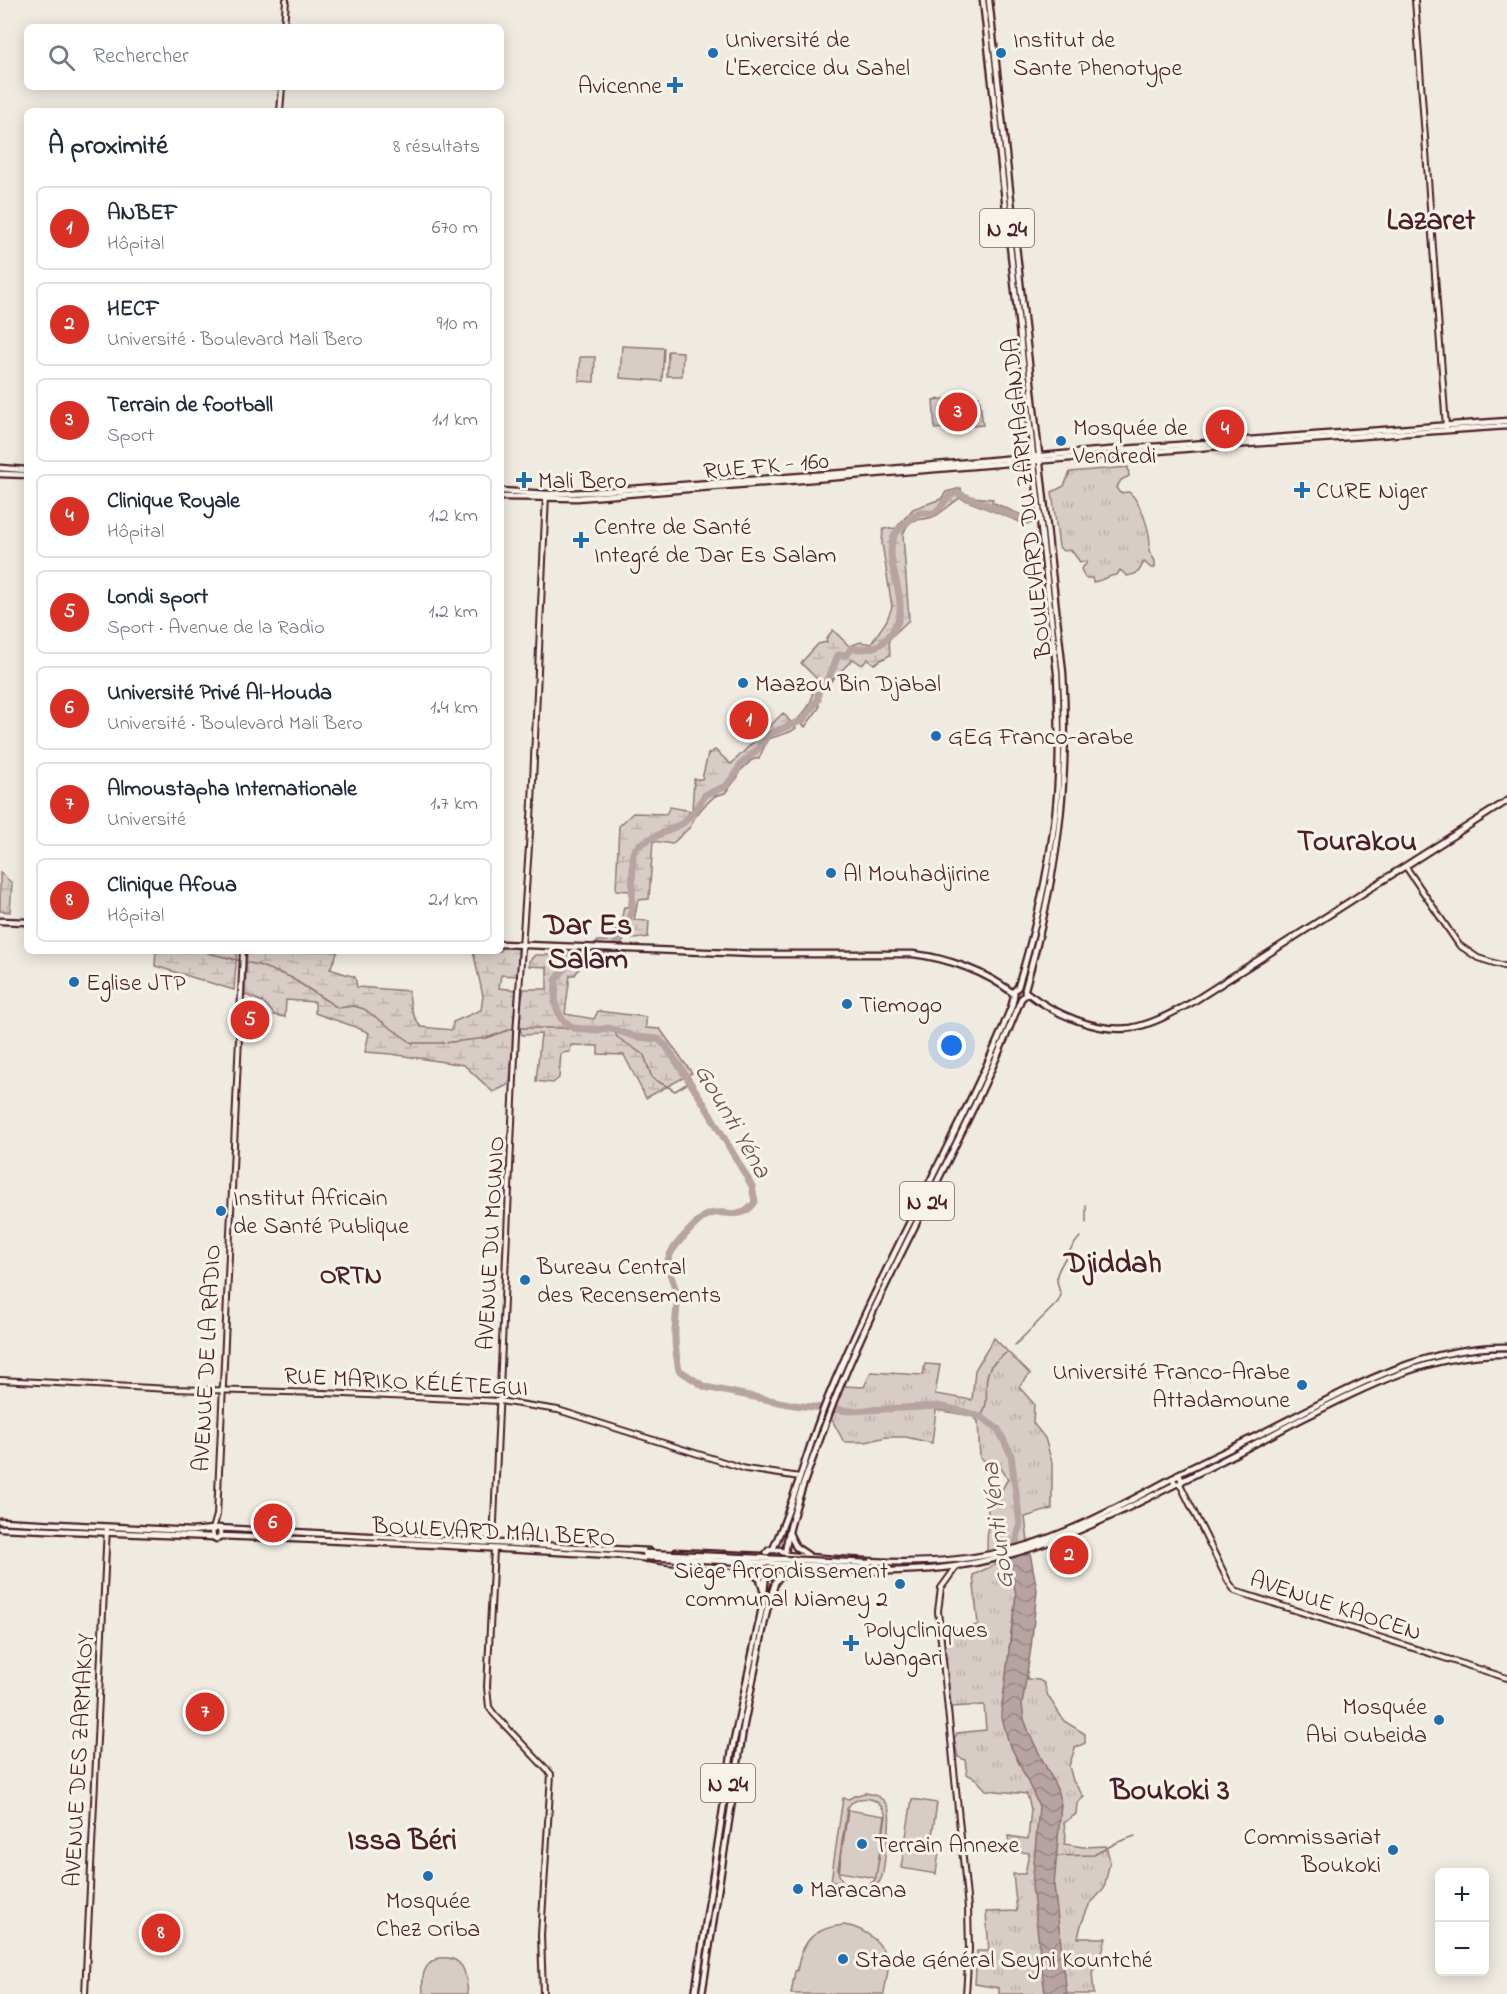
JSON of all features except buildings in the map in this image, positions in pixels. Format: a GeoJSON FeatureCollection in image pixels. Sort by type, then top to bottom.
{"type":"FeatureCollection","features":[{"type":"Feature","properties":{"kind":"main road","name":"BOULEVARD DU ZARMAGANDA"},"geometry":{"type":"LineString","coordinates":[[983,0],[1034,470],[1066,710],[1061,824],[1050,893],[1022,999]]}},
{"type":"Feature","properties":{"kind":"main road","name":"BOULEVARD DU ZARMAGANDA"},"geometry":{"type":"LineString","coordinates":[[989,0],[1040,459],[1059,710],[1059,760],[1054,824],[1038,913],[1014,995]]}},
{"type":"Feature","properties":{"kind":"main road"},"geometry":{"type":"LineString","coordinates":[[1033,459],[1446,428],[1507,421]]}},
{"type":"Feature","properties":{"kind":"main road"},"geometry":{"type":"LineString","coordinates":[[1446,428],[1507,426]]}},
{"type":"Feature","properties":{"kind":"main road"},"geometry":{"type":"LineString","coordinates":[[1022,457],[1031,444]]}},
{"type":"Feature","properties":{"kind":"main road","name":"RUE FK - 160"},"geometry":{"type":"LineString","coordinates":[[856,474],[1022,457],[1033,459]]}},
{"type":"Feature","properties":{"kind":"main road","name":"RUE FK - 160"},"geometry":{"type":"LineString","coordinates":[[504,497],[599,496],[856,474],[1019,463],[1033,459]]}},
{"type":"Feature","properties":{"kind":"main road"},"geometry":{"type":"LineString","coordinates":[[1019,463],[1028,465],[1034,470]]}},
{"type":"Feature","properties":{"kind":"main road"},"geometry":{"type":"LineString","coordinates":[[0,468],[24,470]]}},
{"type":"Feature","properties":{"kind":"main road"},"geometry":{"type":"LineString","coordinates":[[0,474],[24,475]]}},
{"type":"Feature","properties":{"kind":"main road","name":"RUE FK - 160"},"geometry":{"type":"LineString","coordinates":[[504,491],[546,496]]}},
{"type":"Feature","properties":{"kind":"main road"},"geometry":{"type":"LineString","coordinates":[[1004,986],[1018,987],[1036,1000],[1099,1026],[1123,1028],[1150,1023],[1191,1003],[1507,801]]}},
{"type":"Feature","properties":{"kind":"main road"},"geometry":{"type":"LineString","coordinates":[[0,921],[24,922]]}},
{"type":"Feature","properties":{"kind":"main road"},"geometry":{"type":"LineString","coordinates":[[504,944],[744,954],[913,954],[946,961],[1004,986],[1022,999],[1036,1000]]}},
{"type":"Feature","properties":{"kind":"main road","name":"N 24"},"geometry":{"type":"LineString","coordinates":[[773,1549],[780,1535],[826,1402],[871,1298],[989,1063],[1014,995]]}},
{"type":"Feature","properties":{"kind":"main road","name":"N 24"},"geometry":{"type":"LineString","coordinates":[[786,1554],[789,1530],[833,1404],[877,1302],[998,1057],[1022,999]]}},
{"type":"Feature","properties":{"kind":"main road"},"geometry":{"type":"LineString","coordinates":[[871,1298],[877,1302]]}},
{"type":"Feature","properties":{"kind":"main road"},"geometry":{"type":"LineString","coordinates":[[1276,1430],[1385,1372],[1413,1362],[1462,1351],[1507,1347]]}},
{"type":"Feature","properties":{"kind":"main road"},"geometry":{"type":"LineString","coordinates":[[1021,1550],[1069,1530],[1175,1476],[1356,1392],[1418,1367],[1459,1357],[1507,1354]]}},
{"type":"Feature","properties":{"kind":"main road"},"geometry":{"type":"LineString","coordinates":[[786,1571],[801,1569],[891,1570],[957,1566],[1021,1550],[1087,1528],[1180,1483],[1267,1434]]}},
{"type":"Feature","properties":{"kind":"main road"},"geometry":{"type":"LineString","coordinates":[[1175,1476],[1182,1476],[1180,1483]]}},
{"type":"Feature","properties":{"kind":"main road"},"geometry":{"type":"LineString","coordinates":[[1175,1476],[1173,1481],[1180,1483]]}},
{"type":"Feature","properties":{"kind":"main road"},"geometry":{"type":"LineString","coordinates":[[0,1521],[107,1530],[213,1537],[216,1539],[221,1536],[220,1530],[213,1529],[192,1531],[107,1530],[0,1528]]}},
{"type":"Feature","properties":{"kind":"main road"},"geometry":{"type":"LineString","coordinates":[[213,1529],[211,1534],[213,1537]]}},
{"type":"Feature","properties":{"kind":"main road","name":"BOULEVARD MALI BERO"},"geometry":{"type":"LineString","coordinates":[[220,1530],[628,1554],[763,1556]]}},
{"type":"Feature","properties":{"kind":"main road"},"geometry":{"type":"LineString","coordinates":[[789,1530],[796,1547],[813,1557]]}},
{"type":"Feature","properties":{"kind":"main road","name":"BOULEVARD MALI BERO"},"geometry":{"type":"LineString","coordinates":[[221,1536],[494,1546]]}},
{"type":"Feature","properties":{"kind":"main road"},"geometry":{"type":"LineString","coordinates":[[786,1554],[789,1562],[786,1571],[780,1576],[772,1576],[764,1571],[761,1563],[763,1556],[773,1549],[786,1554],[891,1563]]}},
{"type":"Feature","properties":{"kind":"main road"},"geometry":{"type":"LineString","coordinates":[[869,1566],[963,1559],[1013,1552]]}},
{"type":"Feature","properties":{"kind":"main road"},"geometry":{"type":"LineString","coordinates":[[628,1554],[869,1566],[891,1570]]}},
{"type":"Feature","properties":{"kind":"main road","name":"BOULEVARD MALI BERO"},"geometry":{"type":"LineString","coordinates":[[628,1554],[670,1563],[756,1567],[764,1571]]}},
{"type":"Feature","properties":{"kind":"main road"},"geometry":{"type":"LineString","coordinates":[[742,1567],[752,1571],[760,1579],[764,1594]]}},
{"type":"Feature","properties":{"kind":"main road","name":"N 24"},"geometry":{"type":"LineString","coordinates":[[696,1994],[739,1713],[764,1594],[764,1571]]}},
{"type":"Feature","properties":{"kind":"main road","name":"N 24"},"geometry":{"type":"LineString","coordinates":[[702,1994],[746,1714],[767,1610],[775,1583],[780,1576]]}},
{"type":"Feature","properties":{"kind":"main road"},"geometry":{"type":"LineString","coordinates":[[739,1713],[746,1714]]}},
{"type":"Feature","properties":{"kind":"main road"},"geometry":{"type":"LineString","coordinates":[[716,1861],[723,1862]]}},
{"type":"Feature","properties":{"kind":"street"},"geometry":{"type":"LineString","coordinates":[[284,24],[286,0]]}},
{"type":"Feature","properties":{"kind":"street"},"geometry":{"type":"LineString","coordinates":[[1415,0],[1446,428]]}},
{"type":"Feature","properties":{"kind":"street"},"geometry":{"type":"LineString","coordinates":[[280,108],[282,90]]}},
{"type":"Feature","properties":{"kind":"street","name":"AVENUE DU MOUNIO"},"geometry":{"type":"LineString","coordinates":[[543,1994],[541,1935],[551,1774],[518,1741],[489,1707],[487,1686],[516,1034],[535,751],[546,496]]}},
{"type":"Feature","properties":{"kind":"street"},"geometry":{"type":"LineString","coordinates":[[1406,867],[1459,945],[1478,958],[1507,967]]}},
{"type":"Feature","properties":{"kind":"street","name":"AVENUE DE LA RADIO"},"geometry":{"type":"LineString","coordinates":[[213,1529],[217,1515],[224,1390],[243,954]]}},
{"type":"Feature","properties":{"kind":"street","name":"RUE MARIKO KÉLÉTEGUI"},"geometry":{"type":"LineString","coordinates":[[0,1380],[500,1401],[558,1410],[746,1469],[800,1478]]}},
{"type":"Feature","properties":{"kind":"street","name":"AVENUE KAOCEN"},"geometry":{"type":"LineString","coordinates":[[1180,1483],[1235,1591],[1507,1678]]}},
{"type":"Feature","properties":{"kind":"street","name":"AVENUE DE LA RADIO"},"geometry":{"type":"LineString","coordinates":[[217,1515],[220,1530]]}},
{"type":"Feature","properties":{"kind":"street","name":"AVENUE DES ZARMAKOY"},"geometry":{"type":"LineString","coordinates":[[85,1994],[107,1530]]}},
{"type":"Feature","properties":{"kind":"street"},"geometry":{"type":"LineString","coordinates":[[957,1566],[941,1588],[938,1611],[968,1908],[969,1949],[966,1994]]}},
{"type":"Feature","properties":{"kind":"green space"},"geometry":{"type":"Polygon","coordinates":[[[622,346],[664,348],[662,381],[620,378],[622,346]]]}},
{"type":"Feature","properties":{"kind":"green space"},"geometry":{"type":"Polygon","coordinates":[[[668,351],[683,352],[682,376],[667,376],[668,351]]]}},
{"type":"Feature","properties":{"kind":"green space"},"geometry":{"type":"Polygon","coordinates":[[[580,357],[595,357],[594,382],[579,381],[580,357]]]}},
{"type":"Feature","properties":{"kind":"green space"},"geometry":{"type":"Polygon","coordinates":[[[979,396],[983,425],[935,429],[933,400],[979,396]]]}},
{"type":"Feature","properties":{"kind":"green space"},"geometry":{"type":"Polygon","coordinates":[[[1128,467],[1129,476],[1121,480],[1116,488],[1120,493],[1129,492],[1142,511],[1148,528],[1149,551],[1155,561],[1155,568],[1151,568],[1144,562],[1135,574],[1127,576],[1120,570],[1117,575],[1093,582],[1092,578],[1085,578],[1081,569],[1087,561],[1080,562],[1071,550],[1063,551],[1059,547],[1052,492],[1064,486],[1070,472],[1128,467]]]}},
{"type":"Feature","properties":{"kind":"green space"},"geometry":{"type":"Polygon","coordinates":[[[961,488],[962,496],[993,499],[992,502],[1033,520],[1033,523],[1025,524],[960,498],[937,515],[909,523],[903,535],[909,620],[889,639],[890,655],[874,664],[868,659],[862,665],[853,659],[816,696],[819,700],[819,708],[805,727],[798,719],[809,705],[812,688],[818,680],[801,663],[818,644],[827,642],[826,639],[833,630],[849,646],[861,642],[871,644],[887,620],[892,607],[882,543],[883,529],[896,528],[913,509],[941,499],[946,492],[961,488]]]}},
{"type":"Feature","properties":{"kind":"green space"},"geometry":{"type":"Polygon","coordinates":[[[783,713],[796,728],[768,739],[759,758],[752,760],[739,772],[738,777],[725,793],[715,796],[703,807],[690,827],[672,844],[653,841],[649,899],[638,900],[634,920],[649,921],[648,937],[635,939],[627,936],[620,946],[597,944],[597,941],[608,941],[609,930],[619,930],[624,907],[629,907],[630,891],[616,890],[619,826],[633,813],[666,814],[670,807],[692,811],[694,779],[702,779],[708,754],[715,750],[731,764],[783,713]]]}},
{"type":"Feature","properties":{"kind":"green space"},"geometry":{"type":"Polygon","coordinates":[[[0,873],[12,883],[10,912],[0,911],[0,873]]]}},
{"type":"Feature","properties":{"kind":"green space"},"geometry":{"type":"Polygon","coordinates":[[[504,946],[518,947],[518,976],[501,975],[499,988],[516,990],[510,1082],[493,1092],[464,1065],[365,1052],[369,1033],[315,1013],[315,1002],[286,1000],[285,1017],[274,1015],[262,1002],[245,995],[247,954],[337,954],[330,969],[355,977],[357,987],[409,991],[415,1019],[421,1027],[452,1030],[453,1022],[481,1010],[483,996],[474,954],[504,954],[504,946]]]}},
{"type":"Feature","properties":{"kind":"green space"},"geometry":{"type":"Polygon","coordinates":[[[573,950],[613,952],[612,955],[587,956],[575,975],[570,975],[565,1014],[594,1019],[598,1011],[646,1017],[646,1028],[660,1029],[692,1073],[646,1098],[624,1055],[598,1054],[598,1046],[571,1045],[570,1052],[561,1053],[559,1078],[553,1083],[536,1081],[541,1034],[522,1035],[517,1020],[524,989],[547,989],[547,967],[529,966],[529,961],[535,955],[548,955],[556,959],[566,956],[573,950]]]}},
{"type":"Feature","properties":{"kind":"green space"},"geometry":{"type":"Polygon","coordinates":[[[156,954],[237,954],[234,990],[155,966],[156,954]]]}},
{"type":"Feature","properties":{"kind":"green space"},"geometry":{"type":"Polygon","coordinates":[[[994,1338],[1030,1374],[1019,1387],[1034,1404],[1033,1423],[1045,1438],[1052,1462],[1052,1509],[1025,1517],[1028,1542],[987,1552],[988,1507],[1000,1500],[1001,1491],[1008,1479],[999,1465],[980,1458],[978,1421],[972,1416],[936,1410],[932,1443],[906,1437],[844,1442],[831,1418],[843,1386],[864,1387],[871,1372],[923,1375],[925,1364],[940,1365],[935,1394],[972,1400],[975,1370],[994,1338]]]}},
{"type":"Feature","properties":{"kind":"green space"},"geometry":{"type":"Polygon","coordinates":[[[1009,1558],[1017,1588],[1009,1648],[1028,1679],[1044,1683],[1048,1696],[1064,1721],[1085,1734],[1085,1743],[1075,1748],[1069,1766],[1073,1781],[1084,1797],[1077,1803],[1076,1814],[1064,1823],[1066,1836],[1064,1844],[1083,1847],[1106,1846],[1110,1861],[1104,1889],[1089,1905],[1078,1938],[1106,1938],[1100,1961],[1092,1972],[1094,1994],[999,1994],[999,1988],[975,1984],[977,1951],[989,1951],[986,1912],[1017,1911],[1013,1874],[1025,1874],[1029,1853],[1010,1850],[1008,1836],[1028,1839],[1031,1809],[1027,1794],[986,1790],[976,1779],[967,1774],[965,1760],[958,1757],[954,1739],[957,1733],[986,1730],[984,1705],[950,1707],[941,1632],[978,1625],[973,1575],[1009,1558]]]}},
{"type":"Feature","properties":{"kind":"green space","name":"Terrain Annexe"},"geometry":{"type":"Polygon","coordinates":[[[865,1793],[883,1800],[887,1806],[890,1822],[882,1877],[874,1888],[860,1893],[852,1892],[831,1881],[843,1798],[849,1799],[865,1793]],[[859,1799],[851,1803],[847,1809],[838,1869],[840,1876],[843,1882],[854,1888],[866,1886],[876,1878],[839,1872],[848,1810],[885,1816],[876,1877],[886,1816],[876,1802],[859,1799]]]}},
{"type":"Feature","properties":{"kind":"green space"},"geometry":{"type":"Polygon","coordinates":[[[912,1799],[937,1803],[930,1849],[939,1851],[936,1874],[901,1868],[912,1799]]]}},
{"type":"Feature","properties":{"kind":"green space","name":"Stade Général Seyni Kountché"},"geometry":{"type":"Polygon","coordinates":[[[844,1925],[867,1934],[880,1946],[887,1961],[888,1970],[884,1994],[791,1994],[795,1971],[797,1971],[806,1944],[824,1929],[844,1925]]]}},
{"type":"Feature","properties":{"kind":"green space"},"geometry":{"type":"Polygon","coordinates":[[[439,1958],[454,1960],[463,1967],[468,1994],[423,1994],[423,1977],[426,1968],[439,1958]]]}},
{"type":"Feature","properties":{"kind":"water"},"geometry":{"type":"Polygon","coordinates":[[[1030,1553],[1037,1590],[1022,1705],[1030,1735],[1057,1789],[1061,1804],[1054,1886],[1067,1994],[1045,1994],[1032,1886],[1039,1806],[1008,1740],[1001,1714],[1016,1595],[1009,1558],[1030,1553]]]}},
{"type":"Feature","properties":{"kind":"waterway","name":"Gounti Yéna"},"geometry":{"type":"LineString","coordinates":[[1019,1554],[1016,1544],[1020,1524],[1011,1455],[998,1429],[981,1417],[938,1406],[850,1411],[794,1405],[705,1387],[679,1370],[675,1342],[677,1298],[669,1270],[669,1257],[681,1240],[706,1216],[717,1213],[740,1213],[750,1208],[755,1202],[752,1186],[703,1102],[666,1046],[658,1039],[636,1037],[609,1028],[597,1030],[573,1028],[561,1018],[555,1004],[556,980],[572,959],[584,953],[610,954],[615,944],[623,937],[632,909],[633,853],[640,844],[683,823],[705,795],[726,786],[740,765],[758,749],[769,734],[803,720],[818,700],[818,692],[827,680],[838,655],[848,654],[851,648],[875,647],[882,643],[894,629],[899,616],[900,602],[891,547],[899,529],[919,513],[937,511],[949,496],[957,493],[1017,517],[1033,520]]}},
{"type":"Feature","properties":{"kind":"waterway"},"geometry":{"type":"LineString","coordinates":[[212,954],[258,965],[290,977],[338,1008],[354,1006],[364,1009],[412,1043],[442,1043],[487,1038],[514,1028]]}},
{"type":"Feature","properties":{"kind":"waterway"},"geometry":{"type":"LineString","coordinates":[[519,1028],[573,1028]]}},
{"type":"Feature","properties":{"kind":"waterway"},"geometry":{"type":"LineString","coordinates":[[614,1030],[617,1037],[644,1055],[652,1078],[675,1091],[690,1082]]}},
{"type":"Feature","properties":{"kind":"waterway"},"geometry":{"type":"LineString","coordinates":[[1086,1205],[1086,1223]]}},
{"type":"Feature","properties":{"kind":"waterway"},"geometry":{"type":"LineString","coordinates":[[1015,1345],[1058,1302],[1061,1295],[1057,1275],[1067,1255],[1080,1237]]}},
{"type":"Feature","properties":{"kind":"waterway"},"geometry":{"type":"LineString","coordinates":[[981,1417],[986,1404],[988,1372],[991,1366],[1006,1353]]}},
{"type":"Feature","properties":{"kind":"waterway"},"geometry":{"type":"LineString","coordinates":[[1056,1856],[1094,1855],[1135,1836]]}},
{"type":"Feature","properties":{"kind":"place","name":"Université de L'Exercice du Sahel"},"geometry":{"type":"Point","coordinates":[713,53]}},
{"type":"Feature","properties":{"kind":"place","name":"Institut de Sante Phenotype"},"geometry":{"type":"Point","coordinates":[1001,53]}},
{"type":"Feature","properties":{"kind":"place","name":"Avicenne"},"geometry":{"type":"Point","coordinates":[675,85]}},
{"type":"Feature","properties":{"kind":"place","name":"Terrain de football"},"geometry":{"type":"Point","coordinates":[958,412]}},
{"type":"Feature","properties":{"kind":"place","name":"Clinique Royale"},"geometry":{"type":"Point","coordinates":[1225,429]}},
{"type":"Feature","properties":{"kind":"place","name":"Mosquée de Vendredi"},"geometry":{"type":"Point","coordinates":[1061,441]}},
{"type":"Feature","properties":{"kind":"place","name":"Mali Bero"},"geometry":{"type":"Point","coordinates":[524,480]}},
{"type":"Feature","properties":{"kind":"place","name":"CURE Niger"},"geometry":{"type":"Point","coordinates":[1302,490]}},
{"type":"Feature","properties":{"kind":"place","name":"Centre de Santé Integré de Dar Es Salam"},"geometry":{"type":"Point","coordinates":[581,540]}},
{"type":"Feature","properties":{"kind":"place","name":"Maazou Bin Djabal"},"geometry":{"type":"Point","coordinates":[743,683]}},
{"type":"Feature","properties":{"kind":"place","name":"ANBEF"},"geometry":{"type":"Point","coordinates":[749,720]}},
{"type":"Feature","properties":{"kind":"place","name":"GEG Franco-arabe"},"geometry":{"type":"Point","coordinates":[936,736]}},
{"type":"Feature","properties":{"kind":"place","name":"Al Mouhadjirine"},"geometry":{"type":"Point","coordinates":[831,873]}},
{"type":"Feature","properties":{"kind":"place","name":"Eglise JTP"},"geometry":{"type":"Point","coordinates":[74,982]}},
{"type":"Feature","properties":{"kind":"place","name":"Tiemogo"},"geometry":{"type":"Point","coordinates":[847,1004]}},
{"type":"Feature","properties":{"kind":"place","name":"Londi sport"},"geometry":{"type":"Point","coordinates":[250,1020]}},
{"type":"Feature","properties":{"kind":"place","name":"Institut Africain de Santé Publique"},"geometry":{"type":"Point","coordinates":[221,1211]}},
{"type":"Feature","properties":{"kind":"place","name":"Bureau Central des Recensements"},"geometry":{"type":"Point","coordinates":[525,1280]}},
{"type":"Feature","properties":{"kind":"place","name":"Université Franco-Arabe Attadamoune"},"geometry":{"type":"Point","coordinates":[1302,1385]}},
{"type":"Feature","properties":{"kind":"place","name":"Université Privé Al-Houda"},"geometry":{"type":"Point","coordinates":[273,1523]}},
{"type":"Feature","properties":{"kind":"place","name":"HECF"},"geometry":{"type":"Point","coordinates":[1069,1555]}},
{"type":"Feature","properties":{"kind":"place","name":"Siège Arrondissement communal Niamey 2"},"geometry":{"type":"Point","coordinates":[900,1584]}},
{"type":"Feature","properties":{"kind":"place","name":"Polycliniques Wangari"},"geometry":{"type":"Point","coordinates":[851,1643]}},
{"type":"Feature","properties":{"kind":"place","name":"Almoustapha Internationale"},"geometry":{"type":"Point","coordinates":[205,1712]}},
{"type":"Feature","properties":{"kind":"place","name":"Mosquée Abi Oubeida"},"geometry":{"type":"Point","coordinates":[1439,1720]}},
{"type":"Feature","properties":{"kind":"place","name":"Terrain Annexe"},"geometry":{"type":"Point","coordinates":[862,1844]}},
{"type":"Feature","properties":{"kind":"place","name":"Commissariat Boukoki"},"geometry":{"type":"Point","coordinates":[1393,1850]}},
{"type":"Feature","properties":{"kind":"place","name":"Mosquée Chez Oriba"},"geometry":{"type":"Point","coordinates":[428,1876]}},
{"type":"Feature","properties":{"kind":"place","name":"Maracana"},"geometry":{"type":"Point","coordinates":[798,1889]}},
{"type":"Feature","properties":{"kind":"place","name":"Clinique Afoua"},"geometry":{"type":"Point","coordinates":[161,1933]}},
{"type":"Feature","properties":{"kind":"place","name":"Stade Général Seyni Kountché"},"geometry":{"type":"Point","coordinates":[843,1959]}},
{"type":"Feature","properties":{"kind":"district","name":"Lazaret"},"geometry":{"type":"Point","coordinates":[1431,219]}},
{"type":"Feature","properties":{"kind":"district","name":"Tourakou"},"geometry":{"type":"Point","coordinates":[1357,840]}},
{"type":"Feature","properties":{"kind":"district","name":"Dar Es Salam"},"geometry":{"type":"Point","coordinates":[588,941]}},
{"type":"Feature","properties":{"kind":"district","name":"Djiddah"},"geometry":{"type":"Point","coordinates":[1113,1262]}},
{"type":"Feature","properties":{"kind":"district","name":"ORTN"},"geometry":{"type":"Point","coordinates":[351,1274]}},
{"type":"Feature","properties":{"kind":"district","name":"Boukoki 3"},"geometry":{"type":"Point","coordinates":[1170,1789]}},
{"type":"Feature","properties":{"kind":"district","name":"Issa Béri"},"geometry":{"type":"Point","coordinates":[402,1839]}}]}
